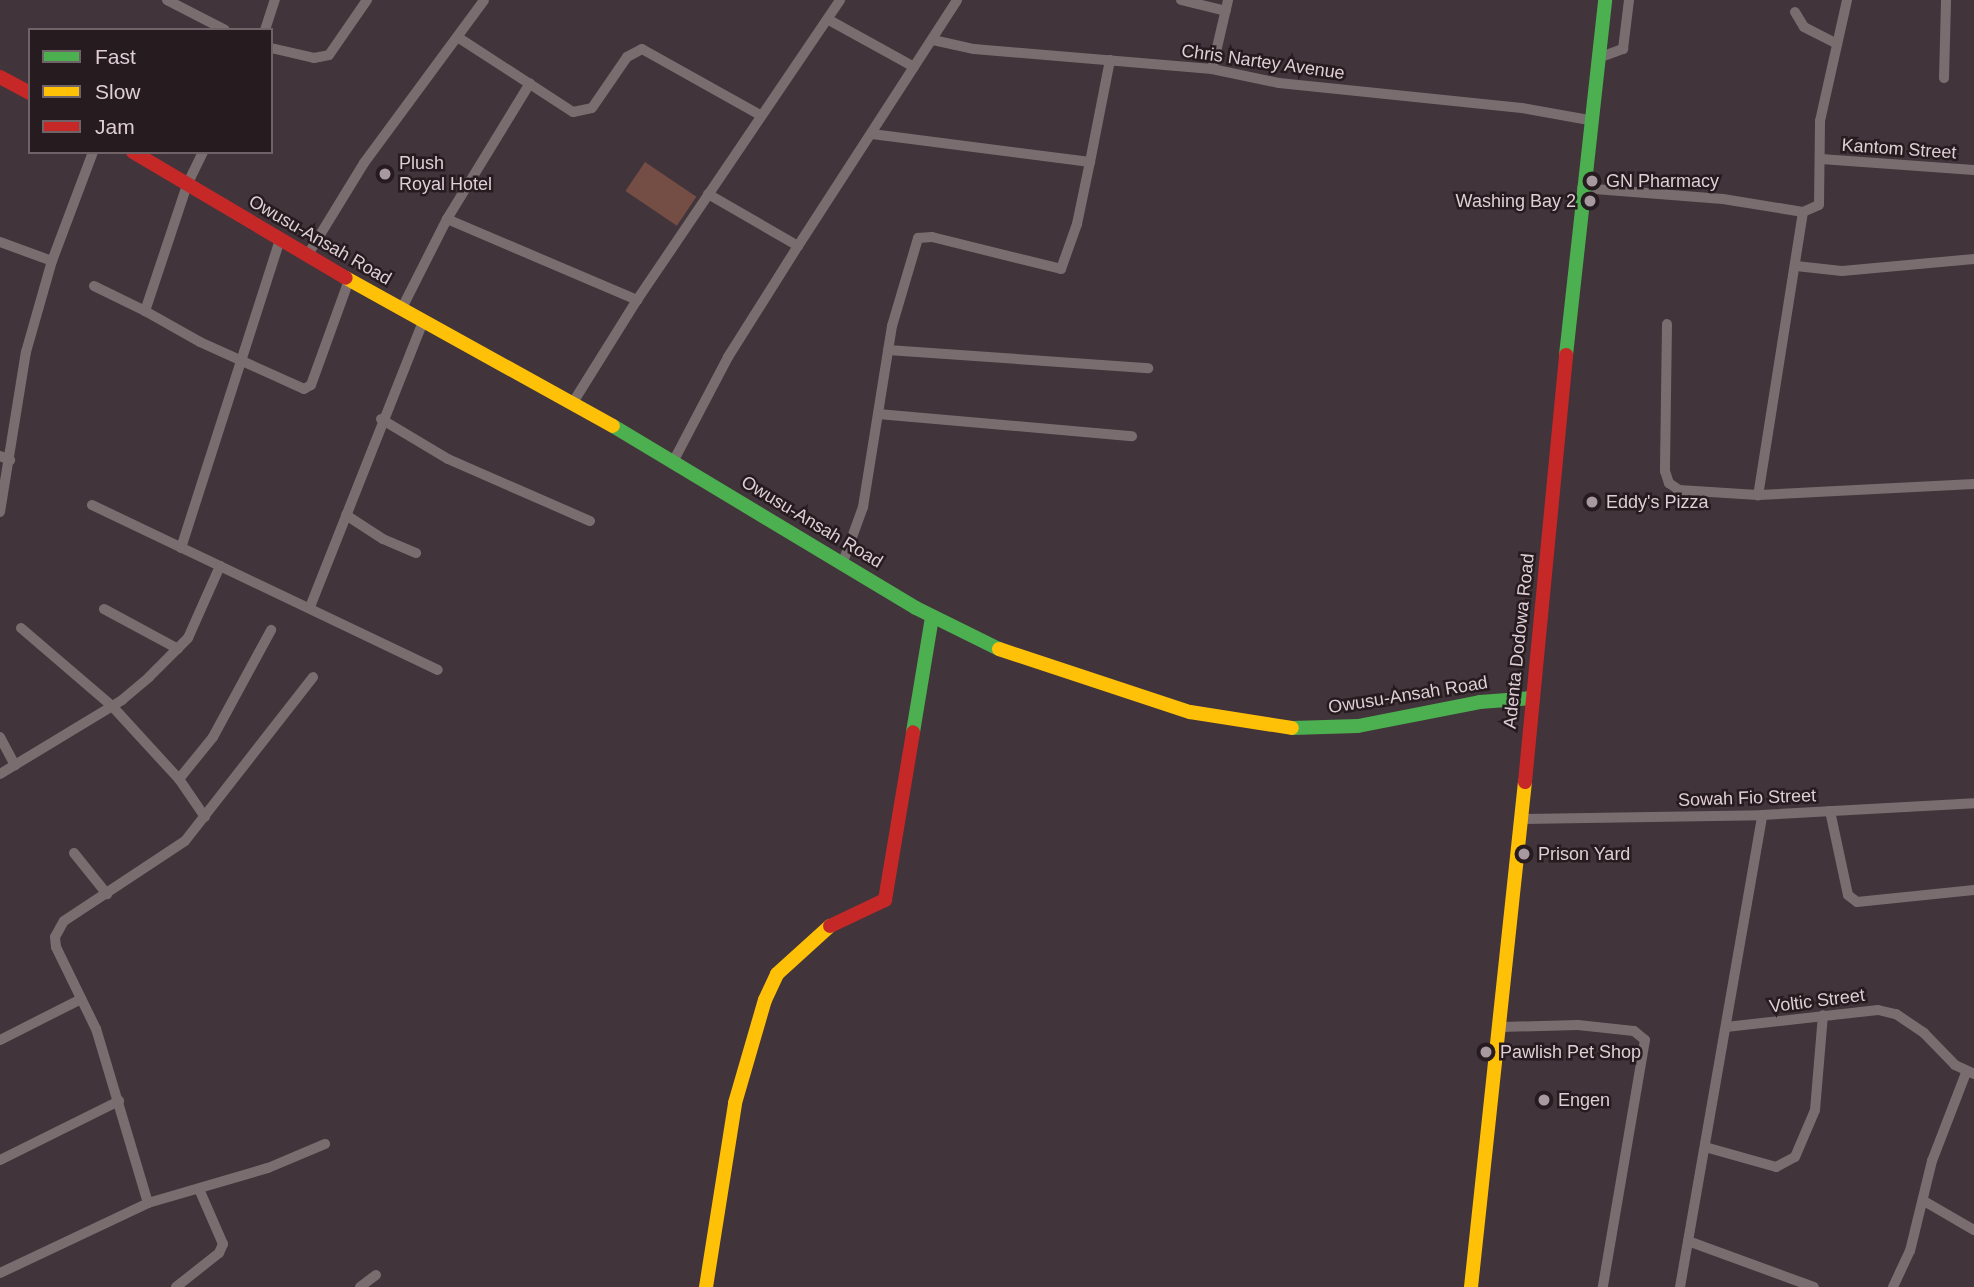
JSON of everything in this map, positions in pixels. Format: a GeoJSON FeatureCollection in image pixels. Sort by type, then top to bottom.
{"type":"FeatureCollection","features":[{"type":"Feature","properties":{"kind":"street"},"geometry":{"type":"LineString","coordinates":[[167,0],[221,28]]}},
{"type":"Feature","properties":{"kind":"street"},"geometry":{"type":"LineString","coordinates":[[266,28],[275,0]]}},
{"type":"Feature","properties":{"kind":"street"},"geometry":{"type":"LineString","coordinates":[[273,48],[314,58],[329,55],[366,0]]}},
{"type":"Feature","properties":{"kind":"street"},"geometry":{"type":"LineString","coordinates":[[307,256],[365,163],[459,38],[484,0]]}},
{"type":"Feature","properties":{"kind":"street"},"geometry":{"type":"LineString","coordinates":[[572,404],[637,300],[760,116],[829,20],[839,0]]}},
{"type":"Feature","properties":{"kind":"street"},"geometry":{"type":"LineString","coordinates":[[674,460],[729,357],[957,0]]}},
{"type":"Feature","properties":{"kind":"street"},"geometry":{"type":"LineString","coordinates":[[1181,0],[1226,11]]}},
{"type":"Feature","properties":{"kind":"street"},"geometry":{"type":"LineString","coordinates":[[1212,69],[1228,0]]}},
{"type":"Feature","properties":{"kind":"street","name":"Adenta Dodowa Road"},"geometry":{"type":"LineString","coordinates":[[1471,1287],[1502,1027],[1582,188],[1605,0]]}},
{"type":"Feature","properties":{"kind":"street"},"geometry":{"type":"LineString","coordinates":[[1598,58],[1623,49],[1629,0]]}},
{"type":"Feature","properties":{"kind":"street"},"geometry":{"type":"LineString","coordinates":[[1582,188],[1723,200],[1802,212],[1819,205],[1821,121],[1847,0]]}},
{"type":"Feature","properties":{"kind":"street"},"geometry":{"type":"LineString","coordinates":[[1944,78],[1946,0]]}},
{"type":"Feature","properties":{"kind":"street"},"geometry":{"type":"LineString","coordinates":[[1795,12],[1804,27],[1836,43]]}},
{"type":"Feature","properties":{"kind":"street"},"geometry":{"type":"LineString","coordinates":[[829,20],[914,67]]}},
{"type":"Feature","properties":{"kind":"street"},"geometry":{"type":"LineString","coordinates":[[459,38],[573,112],[584,113],[627,57],[642,49],[760,116]]}},
{"type":"Feature","properties":{"kind":"street","name":"Chris Nartey Avenue"},"geometry":{"type":"LineString","coordinates":[[933,40],[974,50],[1212,69],[1279,83],[1522,108],[1589,120]]}},
{"type":"Feature","properties":{"kind":"street"},"geometry":{"type":"LineString","coordinates":[[842,562],[863,507],[888,350],[904,277],[918,238],[932,237],[1061,270],[1077,225],[1110,60]]}},
{"type":"Feature","properties":{"kind":"street"},"geometry":{"type":"LineString","coordinates":[[0,77],[28,92]]}},
{"type":"Feature","properties":{"kind":"street"},"geometry":{"type":"LineString","coordinates":[[401,310],[447,219],[530,83]]}},
{"type":"Feature","properties":{"kind":"street"},"geometry":{"type":"LineString","coordinates":[[872,134],[1090,162]]}},
{"type":"Feature","properties":{"kind":"street"},"geometry":{"type":"LineString","coordinates":[[0,512],[5,458],[26,352],[52,261],[92,154]]}},
{"type":"Feature","properties":{"kind":"street","name":"Owusu-Ansah Road"},"geometry":{"type":"LineString","coordinates":[[136,154],[401,310],[674,460],[932,617],[1004,652],[1061,673],[1236,721],[1294,728],[1358,726],[1480,702],[1532,698]]}},
{"type":"Feature","properties":{"kind":"street"},"geometry":{"type":"LineString","coordinates":[[145,311],[187,184],[202,154]]}},
{"type":"Feature","properties":{"kind":"street","name":"Kantom Street"},"geometry":{"type":"LineString","coordinates":[[1821,159],[1974,170]]}},
{"type":"Feature","properties":{"kind":"street"},"geometry":{"type":"LineString","coordinates":[[708,194],[798,246]]}},
{"type":"Feature","properties":{"kind":"street"},"geometry":{"type":"LineString","coordinates":[[1758,495],[1796,266],[1802,212]]}},
{"type":"Feature","properties":{"kind":"street"},"geometry":{"type":"LineString","coordinates":[[447,219],[637,300]]}},
{"type":"Feature","properties":{"kind":"street"},"geometry":{"type":"LineString","coordinates":[[181,548],[280,240]]}},
{"type":"Feature","properties":{"kind":"street"},"geometry":{"type":"LineString","coordinates":[[0,242],[52,261]]}},
{"type":"Feature","properties":{"kind":"street"},"geometry":{"type":"LineString","coordinates":[[1796,266],[1842,271],[1974,259]]}},
{"type":"Feature","properties":{"kind":"street"},"geometry":{"type":"LineString","coordinates":[[94,286],[300,390],[308,387],[349,280]]}},
{"type":"Feature","properties":{"kind":"street"},"geometry":{"type":"LineString","coordinates":[[310,607],[381,419],[423,322]]}},
{"type":"Feature","properties":{"kind":"street"},"geometry":{"type":"LineString","coordinates":[[1667,324],[1664,395],[1669,483],[1679,490],[1758,495],[1974,484]]}},
{"type":"Feature","properties":{"kind":"street"},"geometry":{"type":"LineString","coordinates":[[888,350],[1148,368]]}},
{"type":"Feature","properties":{"kind":"street"},"geometry":{"type":"LineString","coordinates":[[878,414],[1132,436]]}},
{"type":"Feature","properties":{"kind":"street"},"geometry":{"type":"LineString","coordinates":[[381,419],[448,459],[590,521]]}},
{"type":"Feature","properties":{"kind":"street"},"geometry":{"type":"LineString","coordinates":[[92,505],[438,670]]}},
{"type":"Feature","properties":{"kind":"street"},"geometry":{"type":"LineString","coordinates":[[346,515],[383,539],[416,553]]}},
{"type":"Feature","properties":{"kind":"street"},"geometry":{"type":"LineString","coordinates":[[0,774],[112,706],[178,649],[205,608],[220,566]]}},
{"type":"Feature","properties":{"kind":"street"},"geometry":{"type":"LineString","coordinates":[[104,609],[178,649]]}},
{"type":"Feature","properties":{"kind":"street"},"geometry":{"type":"LineString","coordinates":[[706,1287],[736,1103],[765,1000],[777,974],[826,928],[885,900],[932,617]]}},
{"type":"Feature","properties":{"kind":"street"},"geometry":{"type":"LineString","coordinates":[[21,628],[112,706],[179,779],[205,817]]}},
{"type":"Feature","properties":{"kind":"street"},"geometry":{"type":"LineString","coordinates":[[179,779],[213,737],[271,631]]}},
{"type":"Feature","properties":{"kind":"street"},"geometry":{"type":"LineString","coordinates":[[148,1203],[119,1101],[55,937],[64,921],[185,841],[205,817],[232,776],[313,677]]}},
{"type":"Feature","properties":{"kind":"street"},"geometry":{"type":"LineString","coordinates":[[0,737],[15,765]]}},
{"type":"Feature","properties":{"kind":"street","name":"Sowah Fio Street"},"geometry":{"type":"LineString","coordinates":[[1520,818],[1762,815],[1974,803]]}},
{"type":"Feature","properties":{"kind":"street"},"geometry":{"type":"LineString","coordinates":[[1830,811],[1848,895],[1857,902],[1974,890]]}},
{"type":"Feature","properties":{"kind":"street"},"geometry":{"type":"LineString","coordinates":[[1679,1287],[1706,1147],[1762,815]]}},
{"type":"Feature","properties":{"kind":"street"},"geometry":{"type":"LineString","coordinates":[[74,853],[107,894]]}},
{"type":"Feature","properties":{"kind":"street"},"geometry":{"type":"LineString","coordinates":[[0,1040],[81,999]]}},
{"type":"Feature","properties":{"kind":"street","name":"Voltic Street"},"geometry":{"type":"LineString","coordinates":[[1726,1027],[1878,1010],[1896,1014],[1970,1073]]}},
{"type":"Feature","properties":{"kind":"street"},"geometry":{"type":"LineString","coordinates":[[1706,1147],[1776,1167],[1795,1157],[1815,1110],[1823,1015]]}},
{"type":"Feature","properties":{"kind":"street"},"geometry":{"type":"LineString","coordinates":[[1502,1027],[1578,1026],[1634,1031],[1646,1040],[1603,1287]]}},
{"type":"Feature","properties":{"kind":"street"},"geometry":{"type":"LineString","coordinates":[[1894,1287],[1910,1251],[1932,1161],[1970,1073]]}},
{"type":"Feature","properties":{"kind":"street"},"geometry":{"type":"LineString","coordinates":[[0,1160],[119,1101]]}},
{"type":"Feature","properties":{"kind":"street"},"geometry":{"type":"LineString","coordinates":[[0,1273],[148,1203],[268,1168],[325,1144]]}},
{"type":"Feature","properties":{"kind":"street"},"geometry":{"type":"LineString","coordinates":[[176,1287],[219,1253],[223,1244],[199,1188]]}},
{"type":"Feature","properties":{"kind":"street"},"geometry":{"type":"LineString","coordinates":[[1924,1201],[1974,1230]]}},
{"type":"Feature","properties":{"kind":"street"},"geometry":{"type":"LineString","coordinates":[[1688,1241],[1814,1287]]}},
{"type":"Feature","properties":{"kind":"street"},"geometry":{"type":"LineString","coordinates":[[360,1287],[376,1275]]}},
{"type":"Feature","properties":{"kind":"shaded area"},"geometry":{"type":"Polygon","coordinates":[[[645,162],[696,197],[677,226],[625,191],[645,162]]]}},
{"type":"Feature","properties":{"kind":"traffic: fast"},"geometry":{"type":"LineString","coordinates":[[1566,355],[1605,0]]}},
{"type":"Feature","properties":{"kind":"traffic: fast"},"geometry":{"type":"LineString","coordinates":[[613,426],[916,608],[999,649]]}},
{"type":"Feature","properties":{"kind":"traffic: fast"},"geometry":{"type":"LineString","coordinates":[[913,732],[932,617]]}},
{"type":"Feature","properties":{"kind":"traffic: fast"},"geometry":{"type":"LineString","coordinates":[[1292,728],[1358,726],[1480,702],[1532,698]]}},
{"type":"Feature","properties":{"kind":"traffic: slow"},"geometry":{"type":"LineString","coordinates":[[346,278],[613,426]]}},
{"type":"Feature","properties":{"kind":"traffic: slow"},"geometry":{"type":"LineString","coordinates":[[999,649],[1190,712],[1292,728]]}},
{"type":"Feature","properties":{"kind":"traffic: slow"},"geometry":{"type":"LineString","coordinates":[[1471,1287],[1525,782]]}},
{"type":"Feature","properties":{"kind":"traffic: slow"},"geometry":{"type":"LineString","coordinates":[[706,1287],[735,1103],[765,1000],[777,974],[830,926]]}},
{"type":"Feature","properties":{"kind":"traffic: jam"},"geometry":{"type":"LineString","coordinates":[[0,77],[28,92]]}},
{"type":"Feature","properties":{"kind":"traffic: jam"},"geometry":{"type":"LineString","coordinates":[[136,154],[346,278]]}},
{"type":"Feature","properties":{"kind":"traffic: jam"},"geometry":{"type":"LineString","coordinates":[[1525,782],[1566,355]]}},
{"type":"Feature","properties":{"kind":"traffic: jam"},"geometry":{"type":"LineString","coordinates":[[830,926],[885,900],[913,732]]}},
{"type":"Feature","properties":{"kind":"place","name":"Plush Royal Hotel"},"geometry":{"type":"Point","coordinates":[385,174]}},
{"type":"Feature","properties":{"kind":"place","name":"GN Pharmacy"},"geometry":{"type":"Point","coordinates":[1592,181]}},
{"type":"Feature","properties":{"kind":"place","name":"Washing Bay 2"},"geometry":{"type":"Point","coordinates":[1590,201]}},
{"type":"Feature","properties":{"kind":"place","name":"Eddy's Pizza"},"geometry":{"type":"Point","coordinates":[1592,502]}},
{"type":"Feature","properties":{"kind":"place","name":"Prison Yard"},"geometry":{"type":"Point","coordinates":[1524,854]}},
{"type":"Feature","properties":{"kind":"place","name":"Pawlish Pet Shop"},"geometry":{"type":"Point","coordinates":[1486,1052]}},
{"type":"Feature","properties":{"kind":"place","name":"Engen"},"geometry":{"type":"Point","coordinates":[1544,1100]}}]}
